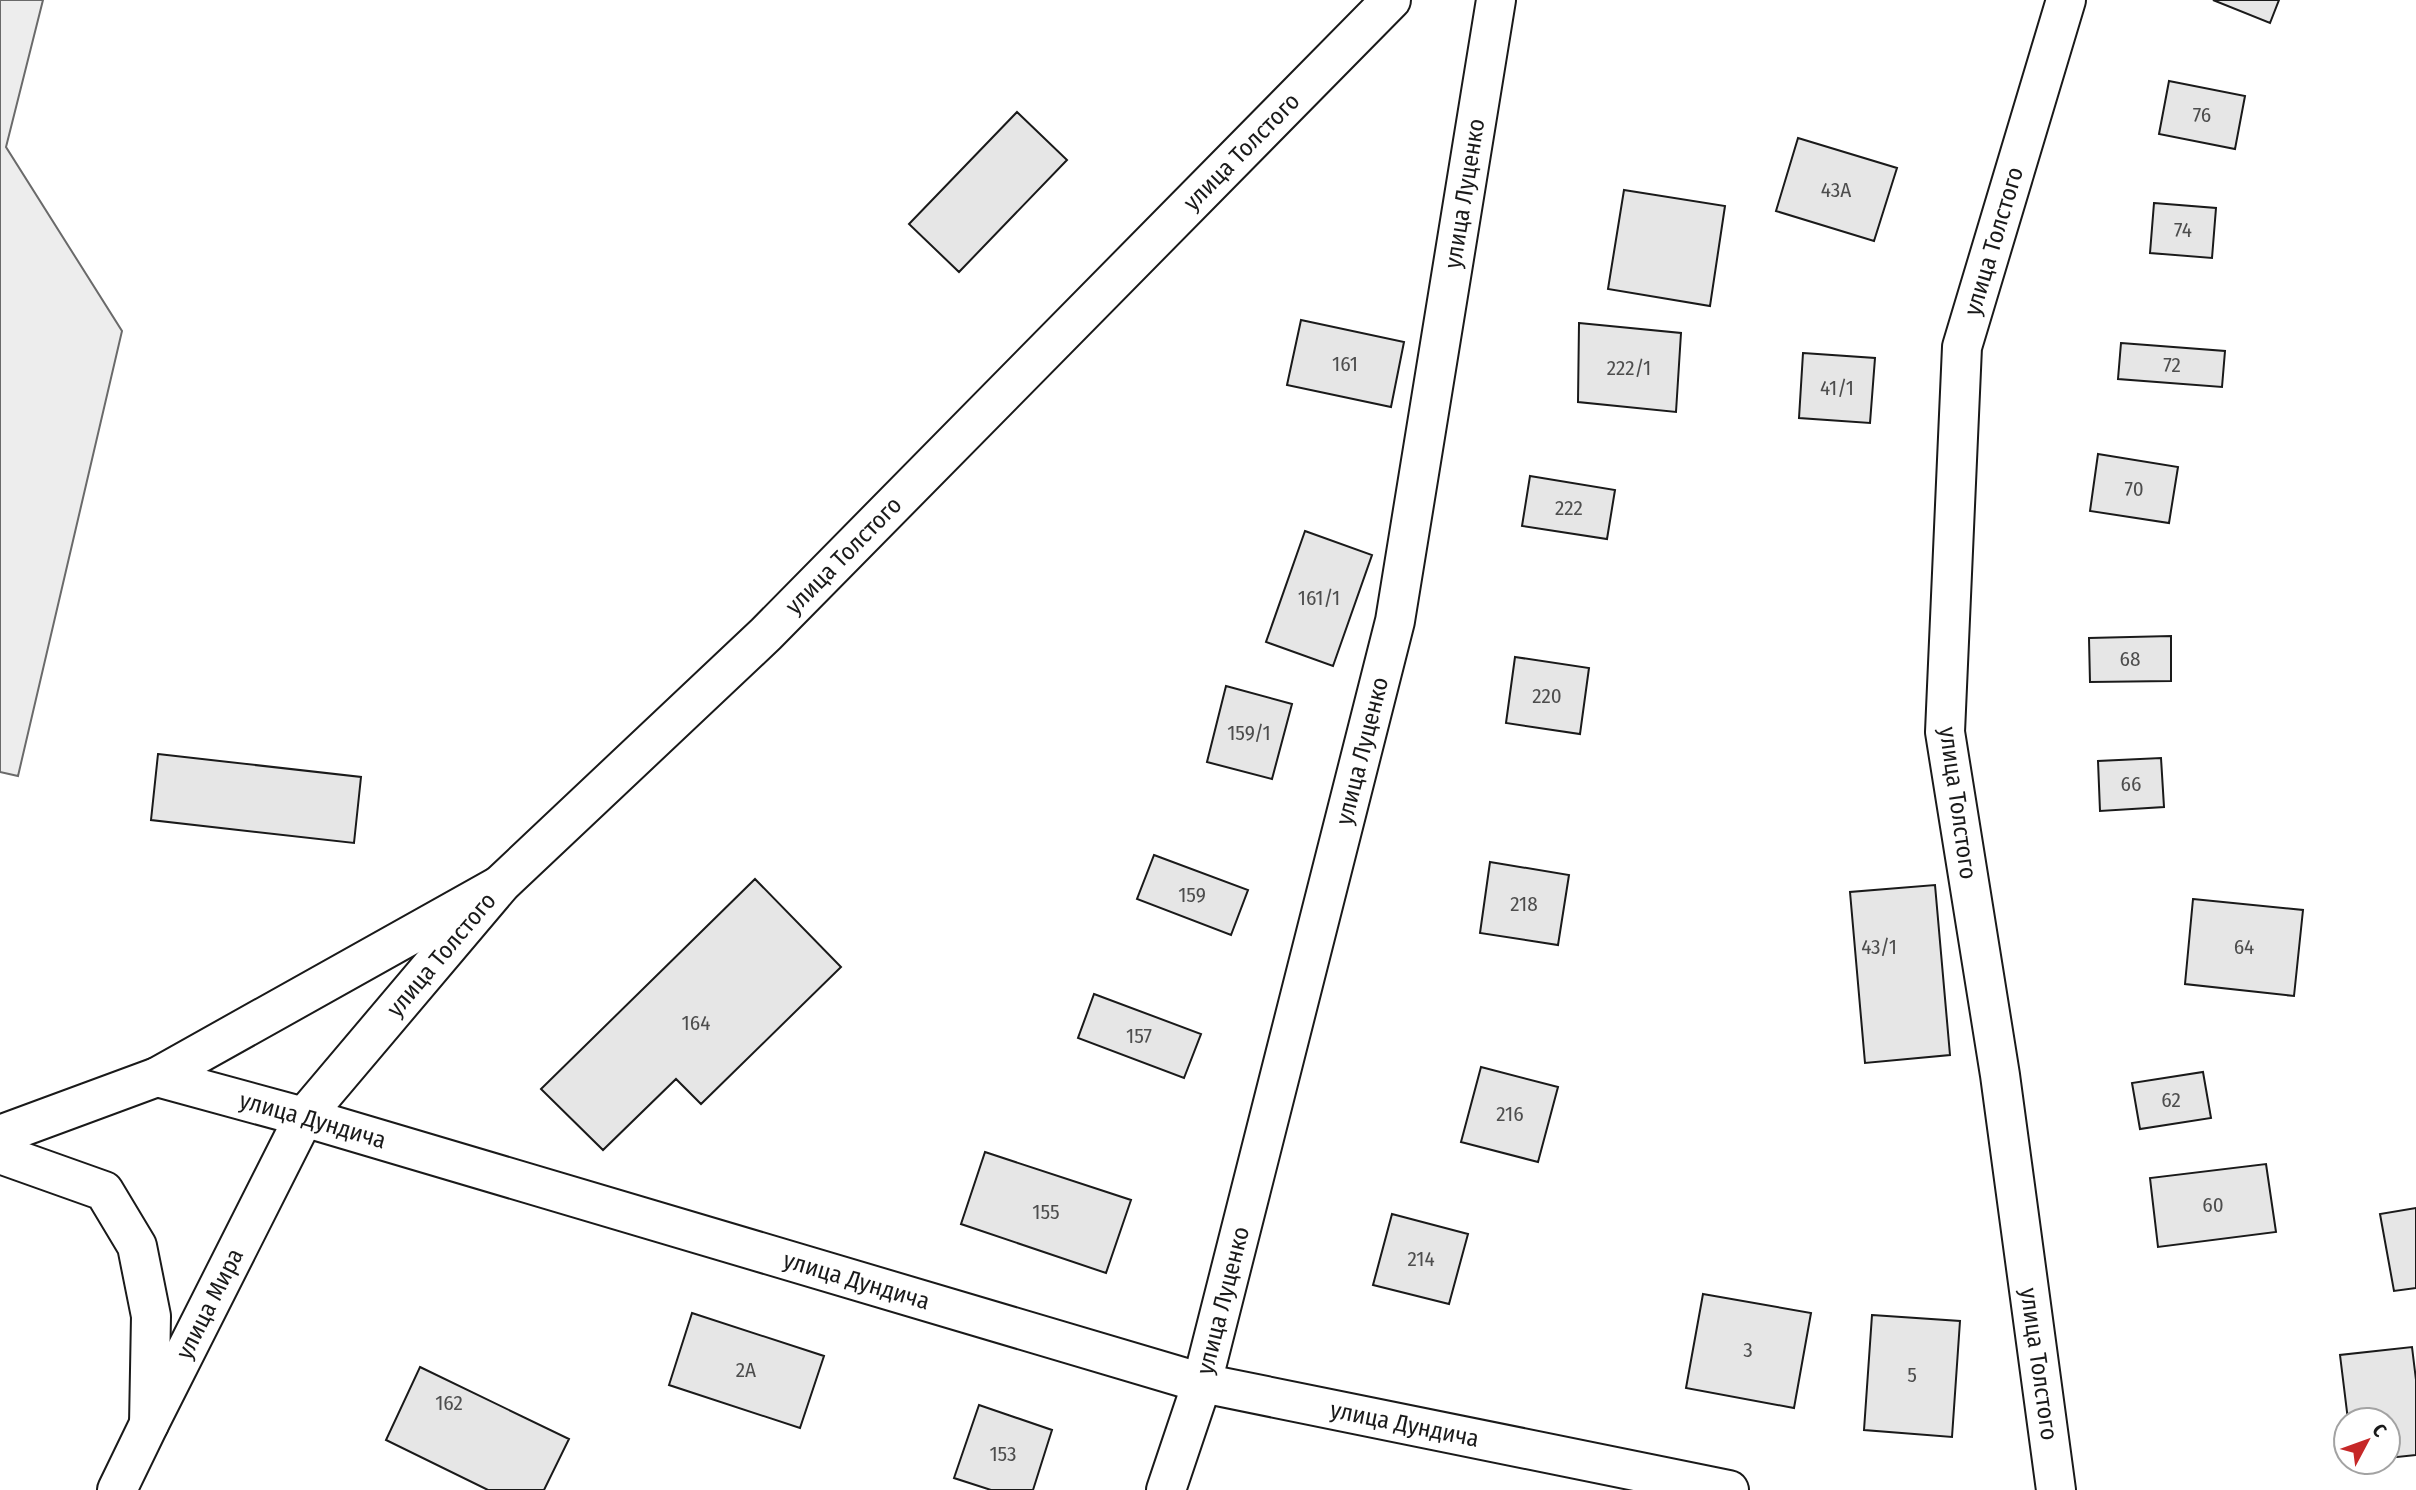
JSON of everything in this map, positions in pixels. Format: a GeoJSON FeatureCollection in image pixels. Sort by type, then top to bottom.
{"type":"FeatureCollection","features":[{"type":"Feature","properties":{"kind":"street","name":"улица Толстого"},"geometry":{"type":"LineString","coordinates":[[304,1117],[501,884],[766,634],[1391,0]]}},
{"type":"Feature","properties":{"kind":"street","name":"улица Луценко"},"geometry":{"type":"LineString","coordinates":[[1166,1490],[1202,1383],[1395,621],[1496,0]]}},
{"type":"Feature","properties":{"kind":"street","name":"улица Толстого"},"geometry":{"type":"LineString","coordinates":[[2056,1490],[2000,1075],[1945,732],[1962,347],[2066,0]]}},
{"type":"Feature","properties":{"kind":"street"},"geometry":{"type":"LineString","coordinates":[[0,1135],[157,1077],[501,884]]}},
{"type":"Feature","properties":{"kind":"street","name":"улица Дундича"},"geometry":{"type":"LineString","coordinates":[[157,1077],[304,1117],[1202,1383],[1728,1490]]}},
{"type":"Feature","properties":{"kind":"street","name":"улица Мира"},"geometry":{"type":"LineString","coordinates":[[117,1490],[304,1117]]}},
{"type":"Feature","properties":{"kind":"street"},"geometry":{"type":"LineString","coordinates":[[0,1154],[104,1191],[137,1246],[151,1316],[149,1424]]}},
{"type":"Feature","properties":{"kind":"shaded area"},"geometry":{"type":"Polygon","coordinates":[[[0,0],[43,0],[6,147],[122,331],[18,776],[0,772],[0,0]]]}},
{"type":"Feature","properties":{"kind":"building"},"geometry":{"type":"Polygon","coordinates":[[[2213,0],[2279,0],[2270,23],[2213,0]]]}},
{"type":"Feature","properties":{"kind":"building"},"geometry":{"type":"Polygon","coordinates":[[[2169,81],[2245,96],[2235,149],[2159,134],[2169,81]]]}},
{"type":"Feature","properties":{"kind":"building"},"geometry":{"type":"Polygon","coordinates":[[[1017,112],[1067,160],[959,272],[909,224],[1017,112]]]}},
{"type":"Feature","properties":{"kind":"building"},"geometry":{"type":"Polygon","coordinates":[[[1798,138],[1897,168],[1874,241],[1776,211],[1798,138]]]}},
{"type":"Feature","properties":{"kind":"building"},"geometry":{"type":"Polygon","coordinates":[[[1624,190],[1725,206],[1710,306],[1608,289],[1624,190]]]}},
{"type":"Feature","properties":{"kind":"building"},"geometry":{"type":"Polygon","coordinates":[[[2154,203],[2216,208],[2212,258],[2150,253],[2154,203]]]}},
{"type":"Feature","properties":{"kind":"building"},"geometry":{"type":"Polygon","coordinates":[[[1301,320],[1404,342],[1391,407],[1287,385],[1301,320]]]}},
{"type":"Feature","properties":{"kind":"building"},"geometry":{"type":"Polygon","coordinates":[[[1579,323],[1681,333],[1676,412],[1578,402],[1579,323]]]}},
{"type":"Feature","properties":{"kind":"building"},"geometry":{"type":"Polygon","coordinates":[[[2121,343],[2225,351],[2222,387],[2118,379],[2121,343]]]}},
{"type":"Feature","properties":{"kind":"building"},"geometry":{"type":"Polygon","coordinates":[[[1803,353],[1875,358],[1870,423],[1799,418],[1803,353]]]}},
{"type":"Feature","properties":{"kind":"building"},"geometry":{"type":"Polygon","coordinates":[[[2098,454],[2178,467],[2169,523],[2090,511],[2098,454]]]}},
{"type":"Feature","properties":{"kind":"building"},"geometry":{"type":"Polygon","coordinates":[[[1530,476],[1615,490],[1607,539],[1522,526],[1530,476]]]}},
{"type":"Feature","properties":{"kind":"building"},"geometry":{"type":"Polygon","coordinates":[[[1305,531],[1372,555],[1333,666],[1266,642],[1305,531]]]}},
{"type":"Feature","properties":{"kind":"building"},"geometry":{"type":"Polygon","coordinates":[[[2171,636],[2171,681],[2090,682],[2089,638],[2171,636]]]}},
{"type":"Feature","properties":{"kind":"building"},"geometry":{"type":"Polygon","coordinates":[[[1515,657],[1589,668],[1580,734],[1506,723],[1515,657]]]}},
{"type":"Feature","properties":{"kind":"building"},"geometry":{"type":"Polygon","coordinates":[[[1226,686],[1292,704],[1272,779],[1207,762],[1226,686]]]}},
{"type":"Feature","properties":{"kind":"building"},"geometry":{"type":"Polygon","coordinates":[[[158,754],[361,777],[354,843],[151,820],[158,754]]]}},
{"type":"Feature","properties":{"kind":"building"},"geometry":{"type":"Polygon","coordinates":[[[2161,758],[2164,807],[2100,811],[2098,761],[2161,758]]]}},
{"type":"Feature","properties":{"kind":"building"},"geometry":{"type":"Polygon","coordinates":[[[1154,855],[1248,890],[1231,935],[1137,899],[1154,855]]]}},
{"type":"Feature","properties":{"kind":"building"},"geometry":{"type":"Polygon","coordinates":[[[1490,862],[1569,875],[1558,945],[1480,933],[1490,862]]]}},
{"type":"Feature","properties":{"kind":"building"},"geometry":{"type":"Polygon","coordinates":[[[755,879],[841,967],[701,1104],[676,1079],[603,1150],[541,1089],[755,879]]]}},
{"type":"Feature","properties":{"kind":"building"},"geometry":{"type":"Polygon","coordinates":[[[1935,885],[1950,1055],[1865,1063],[1850,892],[1935,885]]]}},
{"type":"Feature","properties":{"kind":"building"},"geometry":{"type":"Polygon","coordinates":[[[2193,899],[2303,910],[2294,996],[2185,984],[2193,899]]]}},
{"type":"Feature","properties":{"kind":"building"},"geometry":{"type":"Polygon","coordinates":[[[1094,994],[1201,1034],[1184,1078],[1078,1038],[1094,994]]]}},
{"type":"Feature","properties":{"kind":"building"},"geometry":{"type":"Polygon","coordinates":[[[1481,1067],[1558,1087],[1538,1162],[1461,1142],[1481,1067]]]}},
{"type":"Feature","properties":{"kind":"building"},"geometry":{"type":"Polygon","coordinates":[[[2203,1072],[2211,1118],[2140,1129],[2132,1083],[2203,1072]]]}},
{"type":"Feature","properties":{"kind":"building"},"geometry":{"type":"Polygon","coordinates":[[[985,1152],[1131,1200],[1106,1273],[961,1224],[985,1152]]]}},
{"type":"Feature","properties":{"kind":"building"},"geometry":{"type":"Polygon","coordinates":[[[2266,1164],[2276,1232],[2158,1247],[2150,1178],[2266,1164]]]}},
{"type":"Feature","properties":{"kind":"building"},"geometry":{"type":"Polygon","coordinates":[[[2416,1208],[2416,1288],[2394,1291],[2380,1214],[2416,1208]]]}},
{"type":"Feature","properties":{"kind":"building"},"geometry":{"type":"Polygon","coordinates":[[[1392,1214],[1468,1234],[1449,1304],[1373,1285],[1392,1214]]]}},
{"type":"Feature","properties":{"kind":"building"},"geometry":{"type":"Polygon","coordinates":[[[1703,1294],[1811,1313],[1794,1408],[1686,1388],[1703,1294]]]}},
{"type":"Feature","properties":{"kind":"building"},"geometry":{"type":"Polygon","coordinates":[[[692,1313],[824,1356],[800,1428],[669,1385],[692,1313]]]}},
{"type":"Feature","properties":{"kind":"building"},"geometry":{"type":"Polygon","coordinates":[[[1872,1315],[1960,1321],[1952,1437],[1864,1430],[1872,1315]]]}},
{"type":"Feature","properties":{"kind":"building"},"geometry":{"type":"Polygon","coordinates":[[[2412,1347],[2416,1380],[2416,1455],[2402,1456],[2402,1406],[2346,1406],[2340,1355],[2412,1347]]]}},
{"type":"Feature","properties":{"kind":"building"},"geometry":{"type":"Polygon","coordinates":[[[420,1367],[569,1439],[544,1490],[488,1490],[386,1440],[420,1367]]]}},
{"type":"Feature","properties":{"kind":"building"},"geometry":{"type":"Polygon","coordinates":[[[979,1405],[1052,1430],[1033,1490],[991,1490],[954,1478],[979,1405]]]}}]}
